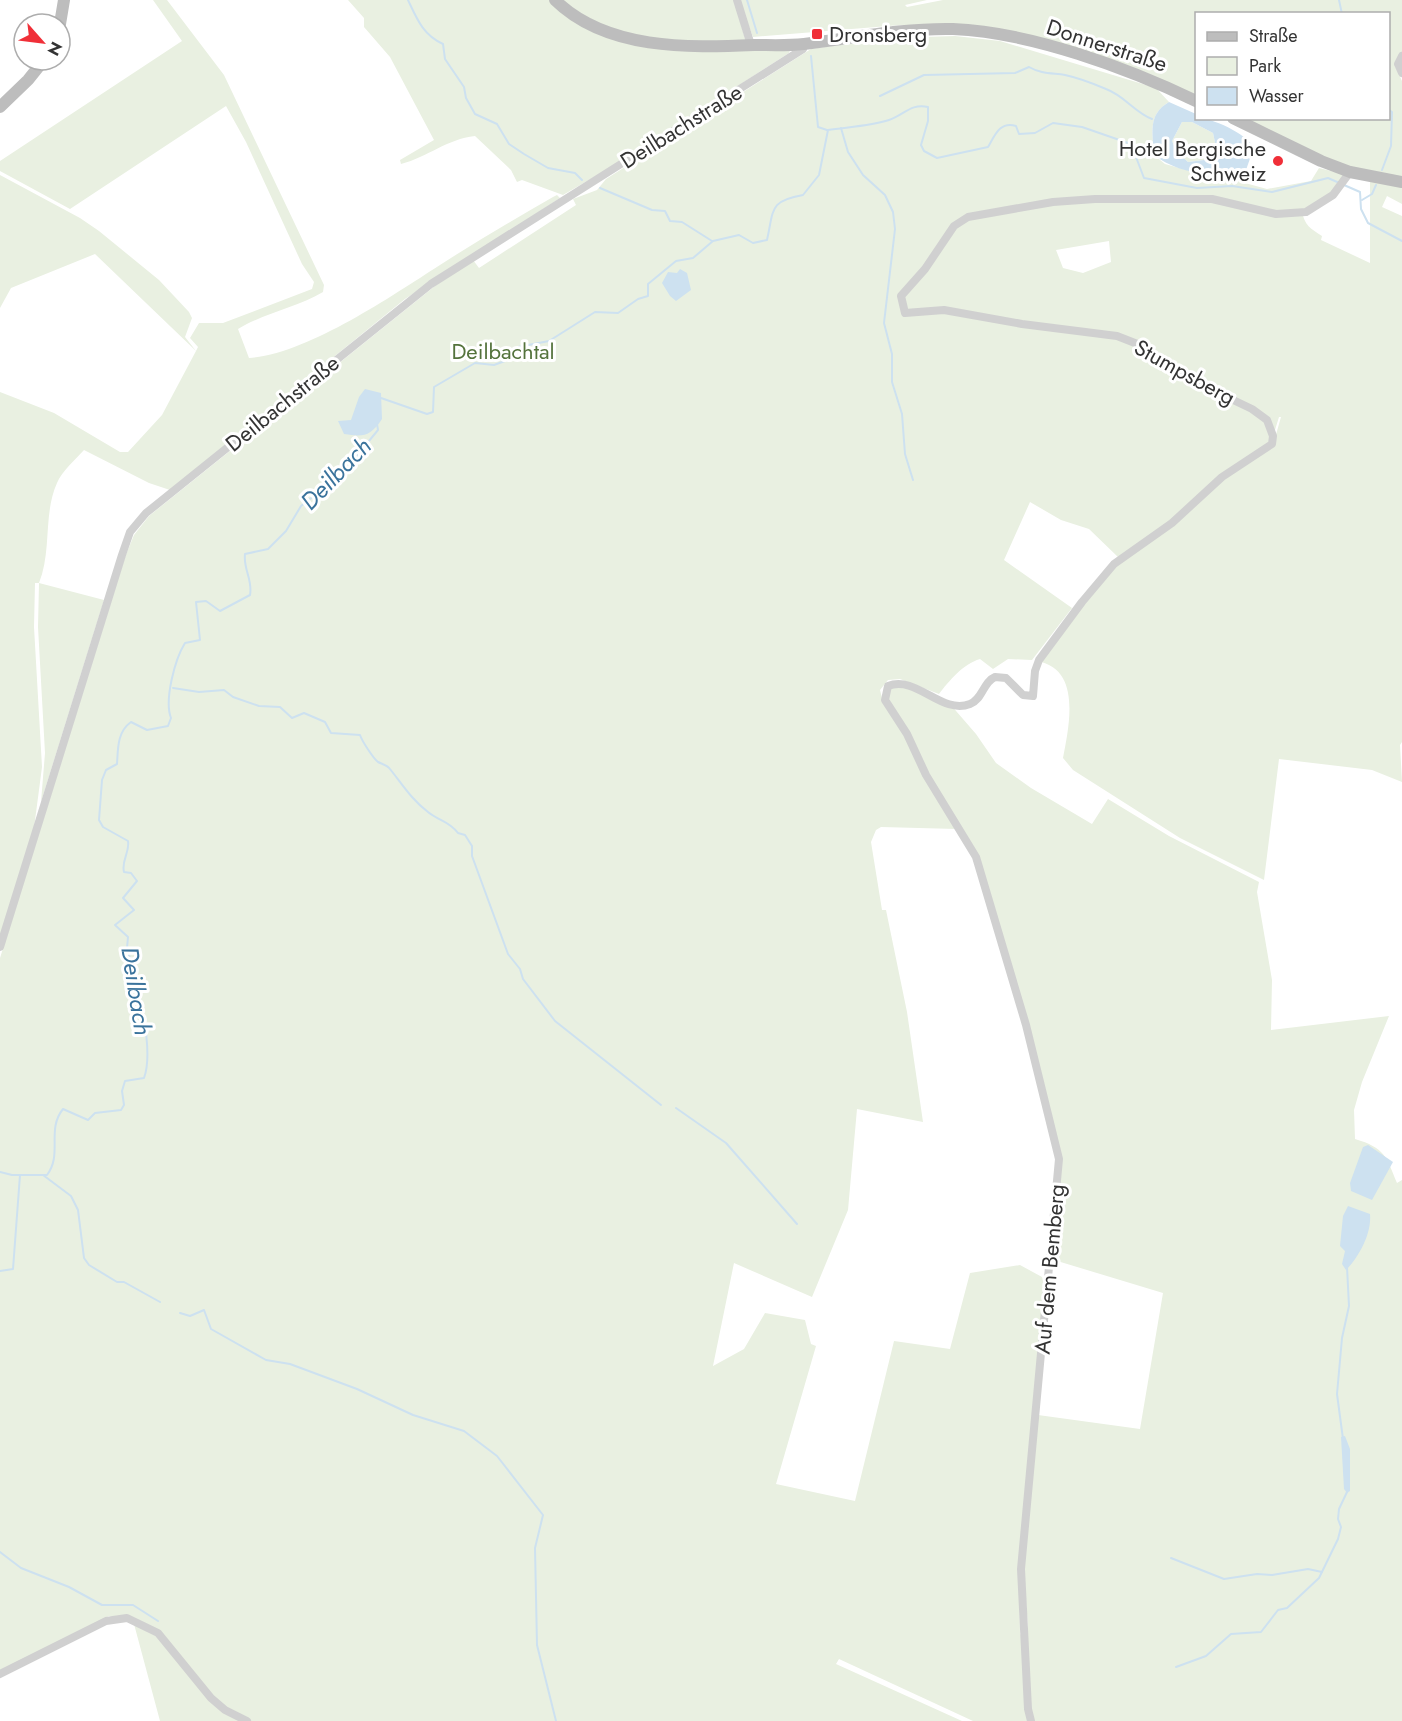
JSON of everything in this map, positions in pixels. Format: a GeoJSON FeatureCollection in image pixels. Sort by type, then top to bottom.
{"type":"FeatureCollection","features":[{"type":"Feature","properties":{"kind":"main road","name":"Donnerstraße"},"geometry":{"type":"LineString","coordinates":[[555,0],[591,24],[647,41],[710,48],[801,44],[901,30],[955,29],[1003,34],[1109,64],[1195,100]]}},
{"type":"Feature","properties":{"kind":"main road"},"geometry":{"type":"LineString","coordinates":[[0,107],[34,72]]}},
{"type":"Feature","properties":{"kind":"main road"},"geometry":{"type":"LineString","coordinates":[[1237,120],[1348,176],[1402,182]]}},
{"type":"Feature","properties":{"kind":"street"},"geometry":{"type":"LineString","coordinates":[[737,0],[751,45]]}},
{"type":"Feature","properties":{"kind":"street","name":"Deilbachstraße"},"geometry":{"type":"LineString","coordinates":[[0,947],[122,555],[130,532],[146,513],[431,284],[803,49],[801,44]]}},
{"type":"Feature","properties":{"kind":"street"},"geometry":{"type":"LineString","coordinates":[[1402,56],[1398,64],[1402,73]]}},
{"type":"Feature","properties":{"kind":"street","name":"Stumpsberg"},"geometry":{"type":"LineString","coordinates":[[961,831],[926,776],[907,734],[885,700],[888,686],[900,683],[948,704],[960,706],[973,703],[991,678],[995,677],[1006,678],[1023,695],[1033,696],[1035,670],[1039,660],[1108,571],[1172,523],[1222,477],[1272,444],[1273,436],[1267,420],[1252,409],[1206,387],[1140,345],[1117,336],[944,310],[905,313],[901,296],[925,269],[954,226],[968,217],[988,212],[1095,199],[1153,198],[1212,199],[1276,214],[1306,212],[1333,195],[1348,176]]}},
{"type":"Feature","properties":{"kind":"street","name":"Auf dem Bemberg"},"geometry":{"type":"LineString","coordinates":[[961,831],[976,857],[990,901],[1026,1025],[1059,1159],[1021,1569],[1028,1709],[1031,1721]]}},
{"type":"Feature","properties":{"kind":"street"},"geometry":{"type":"LineString","coordinates":[[0,1674],[106,1621],[127,1618],[158,1633],[211,1698],[225,1710],[247,1721]]}},
{"type":"Feature","properties":{"kind":"green space"},"geometry":{"type":"Polygon","coordinates":[[[153,0],[167,0],[224,75],[324,285],[323,292],[313,298],[238,329],[249,358],[272,354],[296,346],[348,322],[553,197],[557,195],[560,198],[405,299],[170,490],[149,483],[84,450],[62,474],[57,483],[50,507],[45,558],[39,583],[35,583],[34,627],[42,767],[34,828],[0,939],[0,392],[54,413],[120,452],[128,452],[162,415],[198,347],[190,338],[199,323],[223,323],[312,289],[314,282],[302,264],[246,142],[226,106],[70,209],[0,171],[0,161],[182,41],[153,0]]]}},
{"type":"Feature","properties":{"kind":"green space"},"geometry":{"type":"Polygon","coordinates":[[[348,0],[551,0],[625,39],[790,50],[789,53],[618,163],[563,195],[522,180],[517,182],[511,170],[475,136],[446,144],[401,164],[400,160],[434,140],[390,57],[364,27],[364,18],[348,0]]]}},
{"type":"Feature","properties":{"kind":"green space"},"geometry":{"type":"Polygon","coordinates":[[[561,0],[734,0],[746,42],[688,42],[627,33],[588,18],[561,0]]]}},
{"type":"Feature","properties":{"kind":"green space"},"geometry":{"type":"Polygon","coordinates":[[[739,0],[927,0],[905,5],[907,7],[943,0],[1402,0],[1402,70],[1395,66],[1402,81],[1402,179],[1349,169],[1241,120],[1390,120],[1390,12],[1195,12],[1195,98],[1154,77],[952,25],[901,25],[753,37],[739,0]]]}},
{"type":"Feature","properties":{"kind":"green space","name":"Deilbachtal"},"geometry":{"type":"Polygon","coordinates":[[[955,36],[1000,41],[1156,88],[1169,102],[1157,113],[1153,125],[1154,155],[1165,164],[1194,172],[1221,171],[1245,183],[1267,189],[1311,181],[1319,168],[1347,175],[1328,197],[1302,211],[1304,220],[1322,236],[1321,240],[1370,263],[1370,179],[1402,186],[1402,204],[1387,196],[1382,207],[1402,216],[1402,742],[1400,745],[1402,782],[1372,770],[1279,759],[1264,880],[1180,838],[1073,770],[1063,758],[1069,715],[1067,687],[1061,675],[1051,666],[1037,661],[1041,652],[1078,604],[1114,565],[1173,524],[1222,478],[1273,445],[1281,417],[1279,417],[1271,443],[1220,475],[1171,521],[1118,557],[1089,529],[1061,520],[1030,502],[1004,560],[1072,608],[1032,660],[1008,659],[993,669],[980,659],[974,661],[962,669],[939,694],[900,679],[888,680],[880,690],[883,702],[905,735],[924,776],[957,829],[881,827],[876,830],[871,842],[882,910],[886,910],[907,1012],[923,1122],[857,1109],[848,1210],[812,1297],[734,1263],[713,1366],[744,1349],[765,1313],[805,1320],[811,1344],[816,1346],[776,1484],[855,1501],[894,1341],[950,1349],[970,1273],[1020,1265],[1042,1277],[1046,1291],[1019,1563],[1020,1635],[1028,1627],[1024,1572],[1038,1415],[1140,1429],[1163,1293],[1054,1260],[1059,1154],[1031,1037],[979,857],[927,775],[887,695],[890,689],[898,685],[950,704],[976,734],[996,763],[1031,788],[1092,824],[1108,799],[1169,836],[1259,882],[1257,892],[1272,980],[1271,1030],[1389,1016],[1362,1082],[1354,1110],[1355,1139],[1379,1150],[1387,1160],[1397,1183],[1402,1180],[1402,1721],[973,1721],[839,1659],[836,1664],[962,1721],[160,1721],[134,1624],[109,1616],[0,1672],[0,958],[125,557],[134,535],[149,516],[435,286],[473,260],[479,268],[576,205],[573,199],[597,190],[606,179],[811,49],[889,38],[955,36]],[[1109,241],[1056,250],[1063,268],[1083,273],[1111,262],[1109,241]]]}},
{"type":"Feature","properties":{"kind":"green space"},"geometry":{"type":"Polygon","coordinates":[[[1182,122],[1192,122],[1213,133],[1217,152],[1212,159],[1188,162],[1177,152],[1172,141],[1182,122]]]}},
{"type":"Feature","properties":{"kind":"green space"},"geometry":{"type":"Polygon","coordinates":[[[0,175],[80,218],[159,280],[189,312],[192,318],[185,337],[196,351],[95,254],[11,288],[0,308],[0,175]]]}},
{"type":"Feature","properties":{"kind":"green space"},"geometry":{"type":"Polygon","coordinates":[[[39,583],[104,600],[41,802],[45,753],[38,627],[39,583]]]}},
{"type":"Feature","properties":{"kind":"water"},"geometry":{"type":"Polygon","coordinates":[[[1169,102],[1195,114],[1195,120],[1220,123],[1236,132],[1254,147],[1246,170],[1233,169],[1198,173],[1174,166],[1154,155],[1153,125],[1157,113],[1169,102]],[[1182,122],[1172,141],[1177,152],[1188,162],[1212,159],[1217,152],[1213,133],[1192,122],[1182,122]]]}},
{"type":"Feature","properties":{"kind":"water"},"geometry":{"type":"Polygon","coordinates":[[[680,269],[687,273],[691,290],[676,301],[662,283],[668,272],[677,273],[680,269]]]}},
{"type":"Feature","properties":{"kind":"water"},"geometry":{"type":"Polygon","coordinates":[[[365,389],[381,393],[382,419],[374,429],[366,434],[344,434],[338,421],[351,420],[359,397],[365,389]]]}},
{"type":"Feature","properties":{"kind":"water"},"geometry":{"type":"Polygon","coordinates":[[[1368,1145],[1393,1162],[1372,1200],[1351,1191],[1350,1183],[1363,1147],[1368,1145]]]}},
{"type":"Feature","properties":{"kind":"water"},"geometry":{"type":"Polygon","coordinates":[[[1348,1206],[1370,1214],[1370,1221],[1364,1244],[1346,1270],[1342,1264],[1345,1251],[1340,1246],[1343,1216],[1348,1206]]]}},
{"type":"Feature","properties":{"kind":"water"},"geometry":{"type":"Polygon","coordinates":[[[1345,1436],[1350,1449],[1350,1491],[1347,1493],[1344,1489],[1341,1437],[1345,1436]]]}},
{"type":"Feature","properties":{"kind":"waterway"},"geometry":{"type":"LineString","coordinates":[[408,0],[426,31],[443,44],[445,59],[464,87],[466,98],[475,114],[497,124],[509,144],[524,154],[548,168],[575,173],[582,180]]}},
{"type":"Feature","properties":{"kind":"waterway"},"geometry":{"type":"LineString","coordinates":[[747,0],[757,33]]}},
{"type":"Feature","properties":{"kind":"waterway"},"geometry":{"type":"LineString","coordinates":[[1339,0],[1342,12]]}},
{"type":"Feature","properties":{"kind":"waterway"},"geometry":{"type":"LineString","coordinates":[[811,56],[818,127],[827,130]]}},
{"type":"Feature","properties":{"kind":"waterway"},"geometry":{"type":"LineString","coordinates":[[880,96],[924,75],[1015,73],[1029,67],[1042,72],[1065,75],[1106,89],[1152,119]]}},
{"type":"Feature","properties":{"kind":"waterway","name":"Deilbach"},"geometry":{"type":"LineString","coordinates":[[381,398],[427,414],[433,412],[434,387],[475,363],[494,365],[513,358],[518,347],[549,341],[595,312],[618,313],[638,299],[648,296],[648,284],[676,261],[693,258],[713,241],[739,235],[753,243],[767,240],[775,208],[784,200],[803,195],[819,175],[828,130],[882,122],[922,106],[928,107],[928,121],[921,145],[924,151],[937,158],[988,147],[999,130],[1006,125],[1016,126],[1019,134],[1035,133],[1053,123],[1082,127],[1131,144],[1144,178],[1197,188],[1232,186],[1272,192],[1328,178],[1360,192],[1361,209],[1368,223],[1402,241]]}},
{"type":"Feature","properties":{"kind":"waterway"},"geometry":{"type":"LineString","coordinates":[[1382,170],[1391,146],[1392,112],[1390,110]]}},
{"type":"Feature","properties":{"kind":"waterway"},"geometry":{"type":"LineString","coordinates":[[841,128],[848,152],[863,175],[885,195],[893,212],[895,229],[884,323],[892,354],[892,382],[902,414],[905,454],[913,480]]}},
{"type":"Feature","properties":{"kind":"waterway"},"geometry":{"type":"LineString","coordinates":[[1362,200],[1372,194],[1376,185]]}},
{"type":"Feature","properties":{"kind":"waterway"},"geometry":{"type":"LineString","coordinates":[[600,188],[652,210],[665,211],[670,221],[682,222],[712,241]]}},
{"type":"Feature","properties":{"kind":"waterway","name":"Deilbach"},"geometry":{"type":"LineString","coordinates":[[0,1172],[12,1175],[47,1175],[54,1159],[56,1125],[63,1109],[88,1120],[95,1113],[121,1110],[124,1105],[122,1091],[125,1081],[144,1078],[147,1050],[143,1014],[127,948],[128,937],[115,925],[134,910],[123,898],[137,881],[131,873],[124,872],[128,841],[103,827],[99,820],[102,780],[106,770],[117,764],[119,741],[123,731],[131,722],[147,730],[168,726],[171,718],[170,691],[178,659],[185,643],[200,640],[196,602],[206,601],[220,611],[250,595],[245,554],[268,549],[286,531],[301,506],[341,475],[378,430],[377,424]]}},
{"type":"Feature","properties":{"kind":"waterway"},"geometry":{"type":"LineString","coordinates":[[173,688],[199,692],[224,690],[233,697],[259,706],[280,707],[292,718],[304,713],[325,722],[331,733],[360,735],[376,760],[389,768],[417,802],[458,833],[465,835],[472,846],[472,856],[508,954],[520,969],[523,979],[555,1021],[661,1105]]}},
{"type":"Feature","properties":{"kind":"waterway"},"geometry":{"type":"LineString","coordinates":[[676,1108],[726,1143],[797,1224]]}},
{"type":"Feature","properties":{"kind":"waterway"},"geometry":{"type":"LineString","coordinates":[[0,1271],[13,1269],[20,1175]]}},
{"type":"Feature","properties":{"kind":"waterway"},"geometry":{"type":"LineString","coordinates":[[43,1175],[71,1196],[78,1210],[84,1258],[89,1265],[117,1282],[124,1282],[160,1302]]}},
{"type":"Feature","properties":{"kind":"waterway"},"geometry":{"type":"LineString","coordinates":[[1343,1439],[1337,1394],[1342,1338],[1349,1306],[1347,1267]]}},
{"type":"Feature","properties":{"kind":"waterway"},"geometry":{"type":"LineString","coordinates":[[180,1313],[190,1316],[204,1310],[211,1329],[266,1360],[290,1364],[357,1389],[413,1415],[464,1431],[497,1456],[543,1515],[535,1548],[537,1645],[556,1721]]}},
{"type":"Feature","properties":{"kind":"waterway"},"geometry":{"type":"LineString","coordinates":[[1176,1667],[1206,1656],[1231,1634],[1261,1632],[1278,1610],[1287,1608],[1319,1578],[1338,1539],[1341,1527],[1338,1519],[1339,1509],[1347,1492]]}},
{"type":"Feature","properties":{"kind":"waterway"},"geometry":{"type":"LineString","coordinates":[[0,1552],[21,1568],[69,1587],[102,1605],[133,1605],[158,1621]]}},
{"type":"Feature","properties":{"kind":"waterway"},"geometry":{"type":"LineString","coordinates":[[1171,1558],[1224,1579],[1308,1569],[1322,1572]]}},
{"type":"Feature","properties":{"kind":"place","name":"Dronsberg"},"geometry":{"type":"Point","coordinates":[817,34]}},
{"type":"Feature","properties":{"kind":"place","name":"Hotel Bergische Schweiz"},"geometry":{"type":"Point","coordinates":[1278,161]}}]}
